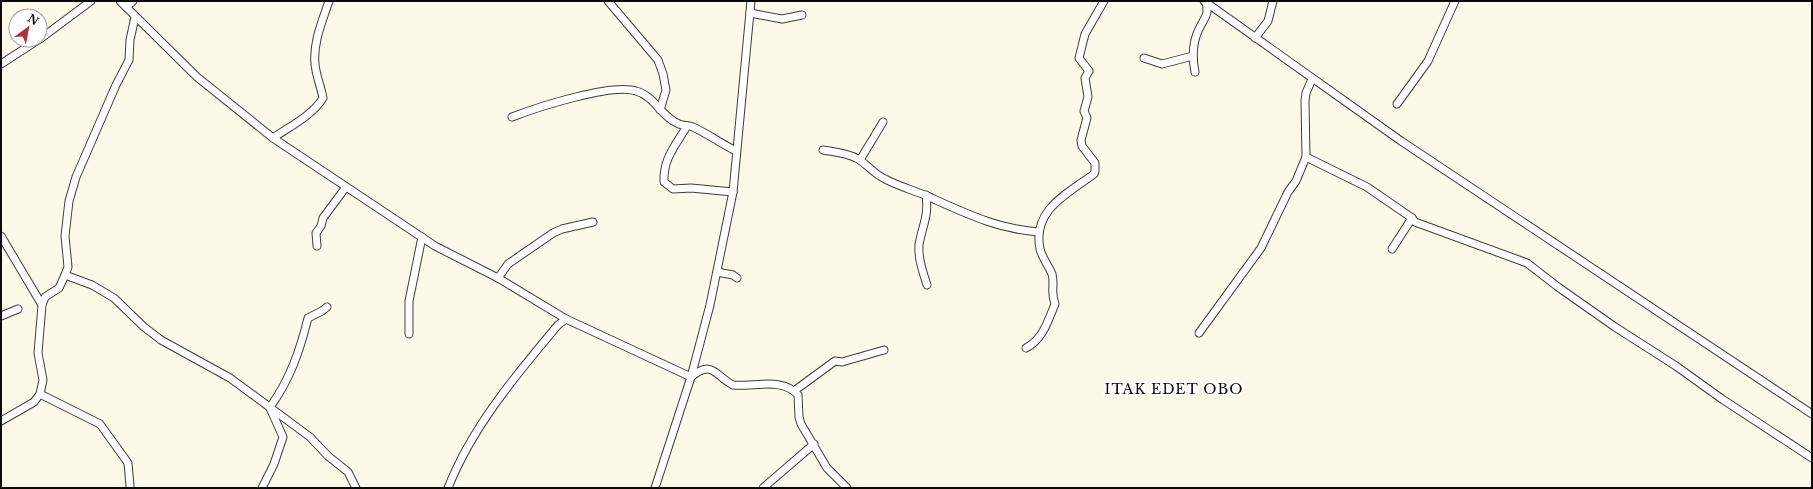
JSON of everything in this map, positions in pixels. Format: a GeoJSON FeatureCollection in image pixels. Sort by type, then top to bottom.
{"type":"FeatureCollection","features":[{"type":"Feature","properties":{"kind":"street"},"geometry":{"type":"LineString","coordinates":[[48,32],[91,1]]}},
{"type":"Feature","properties":{"kind":"street"},"geometry":{"type":"LineString","coordinates":[[120,1],[197,77],[273,138],[435,246],[498,278],[566,319],[691,377]]}},
{"type":"Feature","properties":{"kind":"street"},"geometry":{"type":"LineString","coordinates":[[126,7],[133,1]]}},
{"type":"Feature","properties":{"kind":"street"},"geometry":{"type":"LineString","coordinates":[[273,138],[320,104],[323,98],[315,66],[315,51],[319,29],[329,1]]}},
{"type":"Feature","properties":{"kind":"street"},"geometry":{"type":"LineString","coordinates":[[608,1],[658,60],[664,74],[666,90],[660,110]]}},
{"type":"Feature","properties":{"kind":"street"},"geometry":{"type":"LineString","coordinates":[[655,488],[691,377],[710,305],[733,192],[751,1]]}},
{"type":"Feature","properties":{"kind":"street"},"geometry":{"type":"LineString","coordinates":[[1026,348],[1034,344],[1040,337],[1055,304],[1052,296],[1053,281],[1051,273],[1040,250],[1039,232],[1047,210],[1094,174],[1095,171],[1094,163],[1082,146],[1081,140],[1087,118],[1084,108],[1088,97],[1085,78],[1089,71],[1079,58],[1085,34],[1104,1]]}},
{"type":"Feature","properties":{"kind":"street"},"geometry":{"type":"LineString","coordinates":[[1205,1],[1312,79],[1353,106],[1401,141],[1812,414]]}},
{"type":"Feature","properties":{"kind":"street"},"geometry":{"type":"LineString","coordinates":[[1195,72],[1192,56],[1195,39],[1208,12],[1205,1]]}},
{"type":"Feature","properties":{"kind":"street"},"geometry":{"type":"LineString","coordinates":[[1255,38],[1268,21],[1273,1]]}},
{"type":"Feature","properties":{"kind":"street"},"geometry":{"type":"LineString","coordinates":[[1397,104],[1428,61],[1454,1]]}},
{"type":"Feature","properties":{"kind":"street"},"geometry":{"type":"LineString","coordinates":[[750,13],[782,19],[802,15]]}},
{"type":"Feature","properties":{"kind":"street"},"geometry":{"type":"LineString","coordinates":[[1,421],[34,402],[40,394],[43,380],[38,353],[42,305],[46,297],[59,288],[68,267],[64,236],[69,201],[76,177],[116,85],[129,60],[130,40],[135,17]]}},
{"type":"Feature","properties":{"kind":"street"},"geometry":{"type":"LineString","coordinates":[[1,64],[25,48]]}},
{"type":"Feature","properties":{"kind":"street"},"geometry":{"type":"LineString","coordinates":[[1144,58],[1162,64],[1192,56]]}},
{"type":"Feature","properties":{"kind":"street"},"geometry":{"type":"LineString","coordinates":[[1199,333],[1261,248],[1288,192],[1296,180],[1306,157],[1305,101],[1306,93],[1312,79]]}},
{"type":"Feature","properties":{"kind":"street"},"geometry":{"type":"LineString","coordinates":[[512,117],[540,107],[601,92],[628,88],[645,94],[655,102],[660,110],[678,124],[693,127],[736,151]]}},
{"type":"Feature","properties":{"kind":"street"},"geometry":{"type":"LineString","coordinates":[[860,160],[883,122]]}},
{"type":"Feature","properties":{"kind":"street"},"geometry":{"type":"LineString","coordinates":[[687,126],[666,160],[664,182],[672,189],[692,188],[733,192]]}},
{"type":"Feature","properties":{"kind":"street"},"geometry":{"type":"LineString","coordinates":[[823,150],[850,155],[860,160],[877,175],[974,217],[1026,231],[1039,232]]}},
{"type":"Feature","properties":{"kind":"street"},"geometry":{"type":"LineString","coordinates":[[1306,157],[1367,187],[1412,218],[1415,222],[1527,263],[1558,288],[1812,458]]}},
{"type":"Feature","properties":{"kind":"street"},"geometry":{"type":"LineString","coordinates":[[317,246],[316,233],[321,226],[323,218],[346,187]]}},
{"type":"Feature","properties":{"kind":"street"},"geometry":{"type":"LineString","coordinates":[[926,196],[927,218],[922,233],[919,254],[927,285]]}},
{"type":"Feature","properties":{"kind":"street"},"geometry":{"type":"LineString","coordinates":[[1392,249],[1412,218]]}},
{"type":"Feature","properties":{"kind":"street"},"geometry":{"type":"LineString","coordinates":[[498,278],[508,264],[553,233],[562,229],[593,222]]}},
{"type":"Feature","properties":{"kind":"street"},"geometry":{"type":"LineString","coordinates":[[1,236],[42,305]]}},
{"type":"Feature","properties":{"kind":"street"},"geometry":{"type":"LineString","coordinates":[[409,334],[408,301],[422,237]]}},
{"type":"Feature","properties":{"kind":"street"},"geometry":{"type":"LineString","coordinates":[[717,272],[733,275],[737,278]]}},
{"type":"Feature","properties":{"kind":"street"},"geometry":{"type":"LineString","coordinates":[[65,275],[92,285],[114,298],[144,327],[161,340],[230,378],[310,437],[328,456],[348,472],[356,488]]}},
{"type":"Feature","properties":{"kind":"street"},"geometry":{"type":"LineString","coordinates":[[270,408],[282,391],[300,351],[308,318],[327,307]]}},
{"type":"Feature","properties":{"kind":"street"},"geometry":{"type":"LineString","coordinates":[[1,316],[18,309]]}},
{"type":"Feature","properties":{"kind":"street"},"geometry":{"type":"LineString","coordinates":[[448,488],[456,468],[470,443],[503,393],[558,325],[566,319]]}},
{"type":"Feature","properties":{"kind":"street"},"geometry":{"type":"LineString","coordinates":[[794,391],[835,361],[842,362],[884,350]]}},
{"type":"Feature","properties":{"kind":"street"},"geometry":{"type":"LineString","coordinates":[[691,377],[702,369],[708,369],[719,374],[733,385],[756,384],[783,386],[794,391],[798,395],[800,421],[827,468],[847,488]]}},
{"type":"Feature","properties":{"kind":"street"},"geometry":{"type":"LineString","coordinates":[[40,394],[100,424],[128,463],[130,486]]}},
{"type":"Feature","properties":{"kind":"street"},"geometry":{"type":"LineString","coordinates":[[262,488],[274,464],[283,437],[270,408]]}},
{"type":"Feature","properties":{"kind":"street"},"geometry":{"type":"LineString","coordinates":[[763,488],[814,444]]}},
{"type":"Feature","properties":{"kind":"district","name":"ITAK EDET OBO"},"geometry":{"type":"Point","coordinates":[1174,389]}}]}
